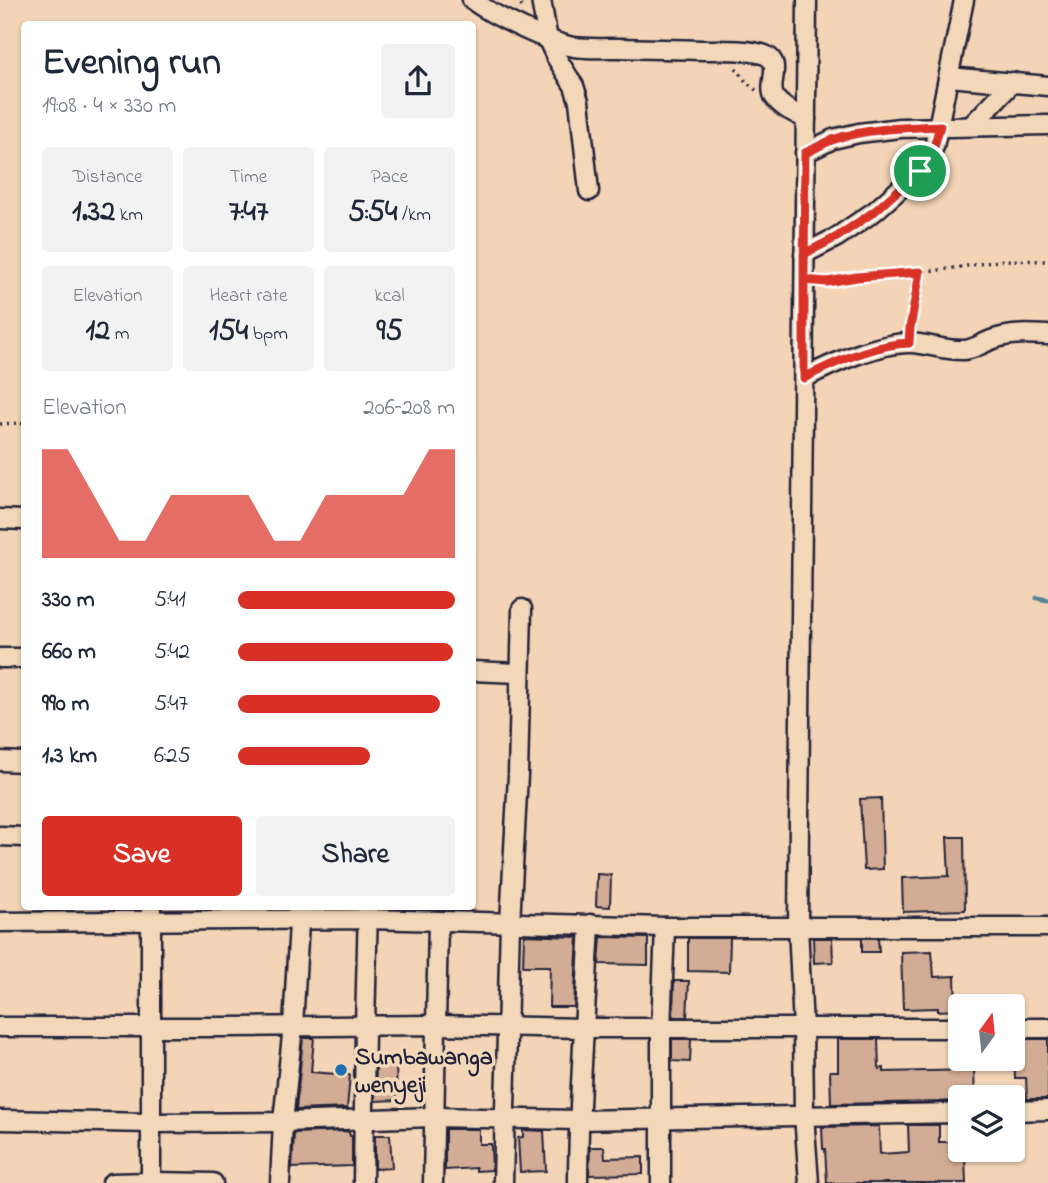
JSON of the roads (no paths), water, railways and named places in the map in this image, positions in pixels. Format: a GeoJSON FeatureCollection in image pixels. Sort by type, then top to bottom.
{"type":"FeatureCollection","features":[{"type":"Feature","properties":{"kind":"street"},"geometry":{"type":"LineString","coordinates":[[472,0],[548,40],[574,47],[727,50],[764,54],[771,58],[774,65],[772,86],[776,100],[806,119]]}},
{"type":"Feature","properties":{"kind":"street"},"geometry":{"type":"LineString","coordinates":[[541,0],[548,40],[574,86],[579,101],[590,191]]}},
{"type":"Feature","properties":{"kind":"street"},"geometry":{"type":"LineString","coordinates":[[807,0],[798,926],[809,1183]]}},
{"type":"Feature","properties":{"kind":"street"},"geometry":{"type":"LineString","coordinates":[[804,254],[837,237],[875,211],[920,171],[934,147],[940,126],[964,0]]}},
{"type":"Feature","properties":{"kind":"street"},"geometry":{"type":"LineString","coordinates":[[949,77],[1048,86]]}},
{"type":"Feature","properties":{"kind":"street"},"geometry":{"type":"LineString","coordinates":[[971,126],[1013,82]]}},
{"type":"Feature","properties":{"kind":"street"},"geometry":{"type":"LineString","coordinates":[[805,153],[833,139],[900,128],[1048,125]]}},
{"type":"Feature","properties":{"kind":"street"},"geometry":{"type":"LineString","coordinates":[[804,378],[848,358],[890,345],[909,343],[968,350],[1004,336],[1048,335]]}},
{"type":"Feature","properties":{"kind":"street"},"geometry":{"type":"LineString","coordinates":[[0,519],[21,520]]}},
{"type":"Feature","properties":{"kind":"street"},"geometry":{"type":"LineString","coordinates":[[503,1183],[522,609]]}},
{"type":"Feature","properties":{"kind":"street"},"geometry":{"type":"LineString","coordinates":[[0,659],[21,658]]}},
{"type":"Feature","properties":{"kind":"street"},"geometry":{"type":"LineString","coordinates":[[476,671],[520,673]]}},
{"type":"Feature","properties":{"kind":"street"},"geometry":{"type":"LineString","coordinates":[[0,761],[21,762]]}},
{"type":"Feature","properties":{"kind":"street"},"geometry":{"type":"LineString","coordinates":[[0,836],[21,837]]}},
{"type":"Feature","properties":{"kind":"street"},"geometry":{"type":"LineString","coordinates":[[0,922],[150,914],[368,913],[438,921],[665,927],[1048,927]]}},
{"type":"Feature","properties":{"kind":"street"},"geometry":{"type":"LineString","coordinates":[[363,1183],[368,913]]}},
{"type":"Feature","properties":{"kind":"street"},"geometry":{"type":"LineString","coordinates":[[150,914],[151,1182]]}},
{"type":"Feature","properties":{"kind":"street"},"geometry":{"type":"LineString","coordinates":[[280,1183],[299,914]]}},
{"type":"Feature","properties":{"kind":"street"},"geometry":{"type":"LineString","coordinates":[[433,1183],[438,921]]}},
{"type":"Feature","properties":{"kind":"street"},"geometry":{"type":"LineString","coordinates":[[578,1183],[578,1120],[590,924]]}},
{"type":"Feature","properties":{"kind":"street"},"geometry":{"type":"LineString","coordinates":[[660,1183],[665,927]]}},
{"type":"Feature","properties":{"kind":"street"},"geometry":{"type":"LineString","coordinates":[[0,1027],[436,1025],[585,1028],[948,1028]]}},
{"type":"Feature","properties":{"kind":"street"},"geometry":{"type":"LineString","coordinates":[[1026,1028],[1048,1028]]}},
{"type":"Feature","properties":{"kind":"street"},"geometry":{"type":"LineString","coordinates":[[1025,1111],[1048,1110]]}},
{"type":"Feature","properties":{"kind":"street"},"geometry":{"type":"LineString","coordinates":[[0,1120],[151,1123],[433,1117],[578,1120],[948,1113]]}},
{"type":"Feature","properties":{"kind":"street"},"geometry":{"type":"LineString","coordinates":[[112,1183],[213,1183]]}},
{"type":"Feature","properties":{"kind":"waterway"},"geometry":{"type":"LineString","coordinates":[[1037,598],[1048,600]]}},
{"type":"Feature","properties":{"kind":"place","name":"Sumbawanga wenyeji"},"geometry":{"type":"Point","coordinates":[341,1070]}}]}
